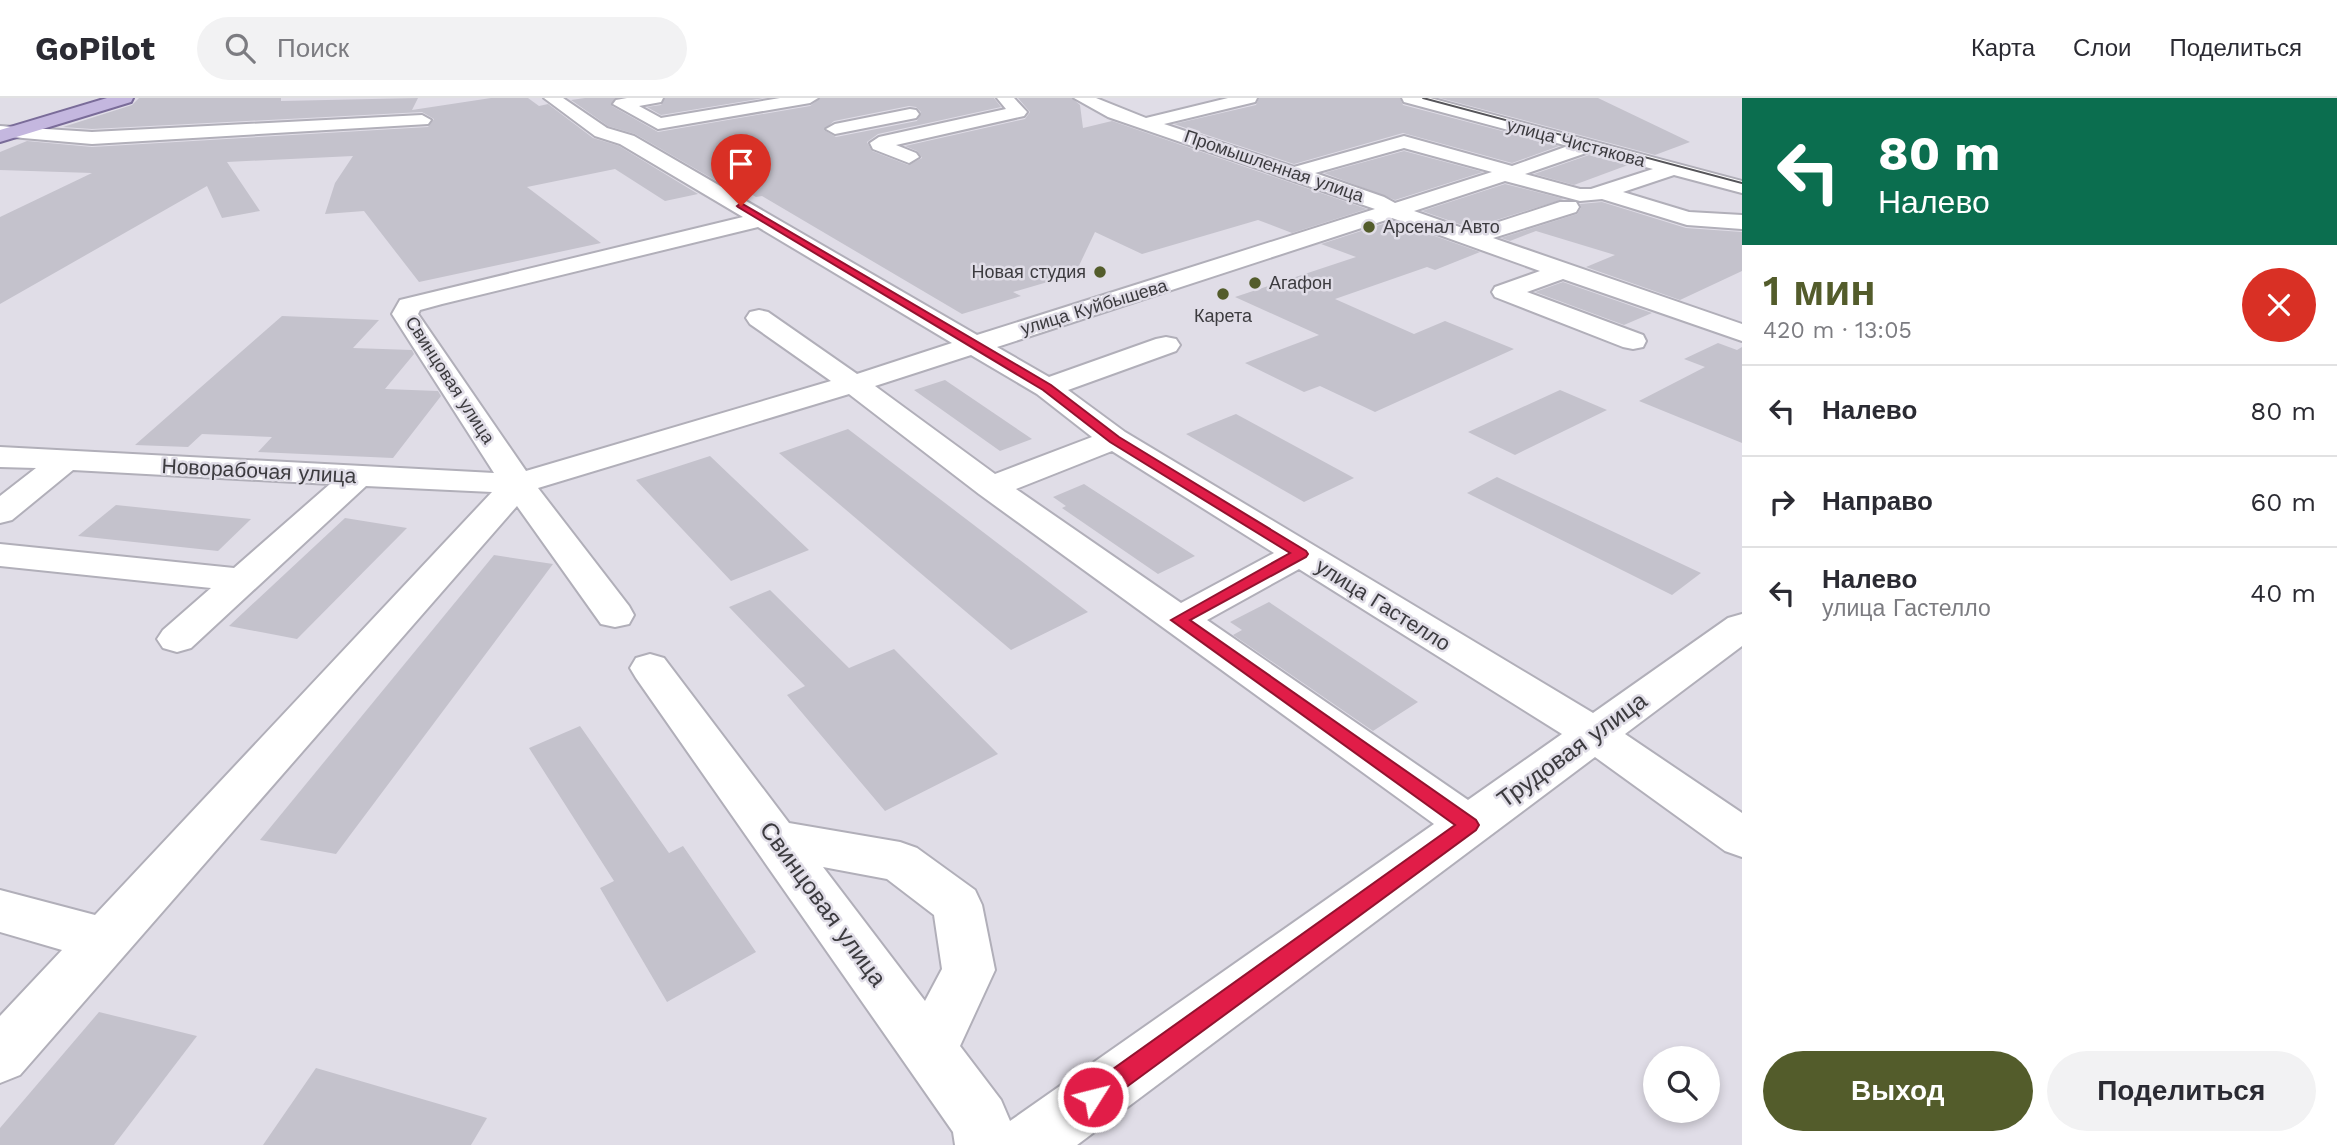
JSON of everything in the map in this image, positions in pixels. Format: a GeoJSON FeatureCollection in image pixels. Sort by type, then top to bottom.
{"type":"FeatureCollection","features":[{"type":"Feature","properties":{"kind":"main road"},"geometry":{"type":"LineString","coordinates":[[3,133],[125,98]]}},
{"type":"Feature","properties":{"kind":"street","name":"улица Гастелло"},"geometry":{"type":"LineString","coordinates":[[552,98],[601,132],[627,140],[1047,388],[1114,439],[1594,734],[1742,838]]}},
{"type":"Feature","properties":{"kind":"street"},"geometry":{"type":"LineString","coordinates":[[655,98],[622,104],[658,124],[810,98]]}},
{"type":"Feature","properties":{"kind":"street"},"geometry":{"type":"LineString","coordinates":[[646,115],[724,102],[718,98]]}},
{"type":"Feature","properties":{"kind":"street"},"geometry":{"type":"LineString","coordinates":[[822,114],[908,98]]}},
{"type":"Feature","properties":{"kind":"street"},"geometry":{"type":"LineString","coordinates":[[909,158],[879,143],[1017,112],[1004,98]]}},
{"type":"Feature","properties":{"kind":"street","name":"Промышленная улица"},"geometry":{"type":"LineString","coordinates":[[1082,98],[1114,113],[1377,201],[1393,211],[1469,239],[1742,334]]}},
{"type":"Feature","properties":{"kind":"street"},"geometry":{"type":"LineString","coordinates":[[1146,123],[1249,98]]}},
{"type":"Feature","properties":{"kind":"street","name":"улица Чистякова"},"geometry":{"type":"LineString","coordinates":[[1410,98],[1742,187]]}},
{"type":"Feature","properties":{"kind":"street"},"geometry":{"type":"LineString","coordinates":[[1164,102],[1194,111]]}},
{"type":"Feature","properties":{"kind":"street"},"geometry":{"type":"LineString","coordinates":[[835,128],[928,111]]}},
{"type":"Feature","properties":{"kind":"street"},"geometry":{"type":"LineString","coordinates":[[3,133],[92,138],[422,120]]}},
{"type":"Feature","properties":{"kind":"street"},"geometry":{"type":"LineString","coordinates":[[1294,173],[1404,142],[1580,195],[1601,192],[1667,171]]}},
{"type":"Feature","properties":{"kind":"street","name":"улица Куйбышева"},"geometry":{"type":"LineString","coordinates":[[518,484],[853,384],[1509,174],[1587,146]]}},
{"type":"Feature","properties":{"kind":"street"},"geometry":{"type":"LineString","coordinates":[[1601,192],[1687,218],[1742,222]]}},
{"type":"Feature","properties":{"kind":"street"},"geometry":{"type":"LineString","coordinates":[[1469,239],[1568,207]]}},
{"type":"Feature","properties":{"kind":"street","name":"Свинцовая улица"},"geometry":{"type":"LineString","coordinates":[[615,615],[518,484],[405,314],[409,305],[764,219]]}},
{"type":"Feature","properties":{"kind":"street"},"geometry":{"type":"LineString","coordinates":[[1562,271],[1504,292],[1633,341]]}},
{"type":"Feature","properties":{"kind":"street"},"geometry":{"type":"LineString","coordinates":[[1708,322],[1742,303]]}},
{"type":"Feature","properties":{"kind":"street"},"geometry":{"type":"LineString","coordinates":[[759,318],[991,487],[1469,825]]}},
{"type":"Feature","properties":{"kind":"street"},"geometry":{"type":"LineString","coordinates":[[1047,388],[1166,345]]}},
{"type":"Feature","properties":{"kind":"street"},"geometry":{"type":"LineString","coordinates":[[991,487],[1114,439]]}},
{"type":"Feature","properties":{"kind":"street","name":"Новорабочая улица"},"geometry":{"type":"LineString","coordinates":[[0,457],[518,484]]}},
{"type":"Feature","properties":{"kind":"street"},"geometry":{"type":"LineString","coordinates":[[0,513],[65,461]]}},
{"type":"Feature","properties":{"kind":"street"},"geometry":{"type":"LineString","coordinates":[[177,639],[358,476]]}},
{"type":"Feature","properties":{"kind":"street"},"geometry":{"type":"LineString","coordinates":[[0,1056],[518,484]]}},
{"type":"Feature","properties":{"kind":"street"},"geometry":{"type":"LineString","coordinates":[[1178,620],[1300,554]]}},
{"type":"Feature","properties":{"kind":"street"},"geometry":{"type":"LineString","coordinates":[[0,555],[241,580]]}},
{"type":"Feature","properties":{"kind":"street","name":"Трудовая улица"},"geometry":{"type":"LineString","coordinates":[[1027,1145],[1742,626]]}},
{"type":"Feature","properties":{"kind":"street","name":"Свинцовая улица"},"geometry":{"type":"LineString","coordinates":[[650,668],[980,1121],[985,1145]]}},
{"type":"Feature","properties":{"kind":"street"},"geometry":{"type":"LineString","coordinates":[[775,839],[900,862],[957,905],[969,970],[929,1051]]}},
{"type":"Feature","properties":{"kind":"street"},"geometry":{"type":"LineString","coordinates":[[0,911],[107,940]]}},
{"type":"Feature","properties":{"kind":"building"},"geometry":{"type":"Polygon","coordinates":[[[139,98],[281,98],[281,101],[418,98],[412,110],[491,98],[528,98],[539,106],[548,104],[593,138],[619,146],[698,194],[665,201],[615,169],[527,187],[601,243],[419,282],[364,211],[325,214],[335,183],[353,156],[227,162],[260,211],[222,218],[207,186],[0,304],[0,217],[92,173],[0,170],[0,152],[27,141],[92,147],[428,127],[434,119],[422,112],[92,129],[63,127],[132,105],[139,98]]]}},
{"type":"Feature","properties":{"kind":"building"},"geometry":{"type":"Polygon","coordinates":[[[615,98],[612,106],[658,132],[810,106],[820,98],[994,98],[1001,107],[878,134],[867,142],[872,151],[908,165],[922,158],[917,151],[905,146],[1025,119],[1030,112],[1018,98],[1072,98],[1080,105],[1083,128],[1112,121],[1367,209],[1292,233],[1258,220],[1142,254],[1095,232],[1075,274],[1013,292],[1021,296],[962,314],[762,196],[756,197],[735,185],[727,187],[635,134],[608,126],[571,100],[615,98]],[[909,106],[834,121],[824,130],[836,137],[917,121],[921,112],[916,107],[909,106]]]}},
{"type":"Feature","properties":{"kind":"building"},"geometry":{"type":"Polygon","coordinates":[[[665,98],[764,98],[661,115],[647,107],[661,105],[665,98]]]}},
{"type":"Feature","properties":{"kind":"building"},"geometry":{"type":"Polygon","coordinates":[[[1259,98],[1400,98],[1403,105],[1559,146],[1512,163],[1403,133],[1294,164],[1174,124],[1256,105],[1259,98]]]}},
{"type":"Feature","properties":{"kind":"building"},"geometry":{"type":"Polygon","coordinates":[[[1440,98],[1598,98],[1690,142],[1655,155],[1440,98]]]}},
{"type":"Feature","properties":{"kind":"building"},"geometry":{"type":"Polygon","coordinates":[[[1404,151],[1483,172],[1395,200],[1324,173],[1404,151]]]}},
{"type":"Feature","properties":{"kind":"building"},"geometry":{"type":"Polygon","coordinates":[[[1589,155],[1628,165],[1574,185],[1534,174],[1589,155]]]}},
{"type":"Feature","properties":{"kind":"building"},"geometry":{"type":"Polygon","coordinates":[[[1505,184],[1564,199],[1471,228],[1422,211],[1505,184]]]}},
{"type":"Feature","properties":{"kind":"building"},"geometry":{"type":"Polygon","coordinates":[[[1602,202],[1686,228],[1742,232],[1742,271],[1680,300],[1586,267],[1615,255],[1536,231],[1510,241],[1501,238],[1577,214],[1581,208],[1580,204],[1602,202]]]}},
{"type":"Feature","properties":{"kind":"building"},"geometry":{"type":"Polygon","coordinates":[[[1392,221],[1480,252],[1435,270],[1427,267],[1335,299],[1414,334],[1445,321],[1514,349],[1375,412],[1320,386],[1304,392],[1245,363],[1319,335],[1235,297],[1356,257],[1321,244],[1392,221]]]}},
{"type":"Feature","properties":{"kind":"building"},"geometry":{"type":"Polygon","coordinates":[[[1563,282],[1652,313],[1624,325],[1535,292],[1563,282]]]}},
{"type":"Feature","properties":{"kind":"building"},"geometry":{"type":"Polygon","coordinates":[[[282,316],[379,320],[353,348],[412,350],[414,354],[385,389],[438,391],[441,396],[393,458],[258,452],[272,437],[202,434],[188,447],[135,445],[282,316]]]}},
{"type":"Feature","properties":{"kind":"building"},"geometry":{"type":"Polygon","coordinates":[[[1718,343],[1737,350],[1742,347],[1742,443],[1639,401],[1705,367],[1684,359],[1718,343]]]}},
{"type":"Feature","properties":{"kind":"building"},"geometry":{"type":"Polygon","coordinates":[[[945,380],[1032,439],[1000,451],[914,390],[945,380]]]}},
{"type":"Feature","properties":{"kind":"building"},"geometry":{"type":"Polygon","coordinates":[[[1560,390],[1607,410],[1515,455],[1468,432],[1560,390]]]}},
{"type":"Feature","properties":{"kind":"building"},"geometry":{"type":"Polygon","coordinates":[[[1236,414],[1354,478],[1304,502],[1186,434],[1236,414]]]}},
{"type":"Feature","properties":{"kind":"building"},"geometry":{"type":"Polygon","coordinates":[[[848,429],[1088,612],[1011,650],[779,453],[848,429]]]}},
{"type":"Feature","properties":{"kind":"building"},"geometry":{"type":"Polygon","coordinates":[[[710,456],[809,550],[731,581],[636,480],[710,456]]]}},
{"type":"Feature","properties":{"kind":"building"},"geometry":{"type":"Polygon","coordinates":[[[1497,477],[1701,573],[1672,595],[1467,493],[1497,477]]]}},
{"type":"Feature","properties":{"kind":"building"},"geometry":{"type":"Polygon","coordinates":[[[1084,484],[1195,556],[1158,574],[1062,508],[1066,506],[1053,497],[1084,484]]]}},
{"type":"Feature","properties":{"kind":"building"},"geometry":{"type":"Polygon","coordinates":[[[116,505],[251,519],[218,551],[78,536],[116,505]]]}},
{"type":"Feature","properties":{"kind":"building"},"geometry":{"type":"Polygon","coordinates":[[[345,518],[407,528],[297,639],[229,626],[345,518]]]}},
{"type":"Feature","properties":{"kind":"building"},"geometry":{"type":"Polygon","coordinates":[[[494,555],[553,564],[336,854],[260,840],[494,555]]]}},
{"type":"Feature","properties":{"kind":"building"},"geometry":{"type":"Polygon","coordinates":[[[770,590],[849,668],[894,649],[998,754],[885,811],[787,695],[805,686],[729,607],[770,590]]]}},
{"type":"Feature","properties":{"kind":"building"},"geometry":{"type":"Polygon","coordinates":[[[1269,602],[1418,702],[1373,731],[1233,635],[1242,630],[1230,622],[1269,602]]]}},
{"type":"Feature","properties":{"kind":"building"},"geometry":{"type":"Polygon","coordinates":[[[580,726],[669,853],[683,846],[756,952],[667,1002],[600,888],[614,881],[529,748],[580,726]]]}},
{"type":"Feature","properties":{"kind":"building"},"geometry":{"type":"Polygon","coordinates":[[[99,1012],[197,1036],[114,1145],[0,1145],[0,1128],[99,1012]]]}},
{"type":"Feature","properties":{"kind":"building"},"geometry":{"type":"Polygon","coordinates":[[[316,1068],[487,1118],[471,1145],[263,1145],[316,1068]]]}},
{"type":"Feature","properties":{"kind":"tram line"},"geometry":{"type":"LineString","coordinates":[[1423,98],[1742,183]]}},
{"type":"Feature","properties":{"kind":"place","name":"Арсенал Авто"},"geometry":{"type":"Point","coordinates":[1369,227]}},
{"type":"Feature","properties":{"kind":"place","name":"Новая студия"},"geometry":{"type":"Point","coordinates":[1100,272]}},
{"type":"Feature","properties":{"kind":"place","name":"Агафон"},"geometry":{"type":"Point","coordinates":[1255,283]}},
{"type":"Feature","properties":{"kind":"place","name":"Карета"},"geometry":{"type":"Point","coordinates":[1223,294]}},
{"type":"Feature","properties":{"kind":"route"},"geometry":{"type":"LineString","coordinates":[[741,206],[1047,388],[1114,439],[1300,554],[1178,620],[1469,825],[1093,1097]]}}]}
